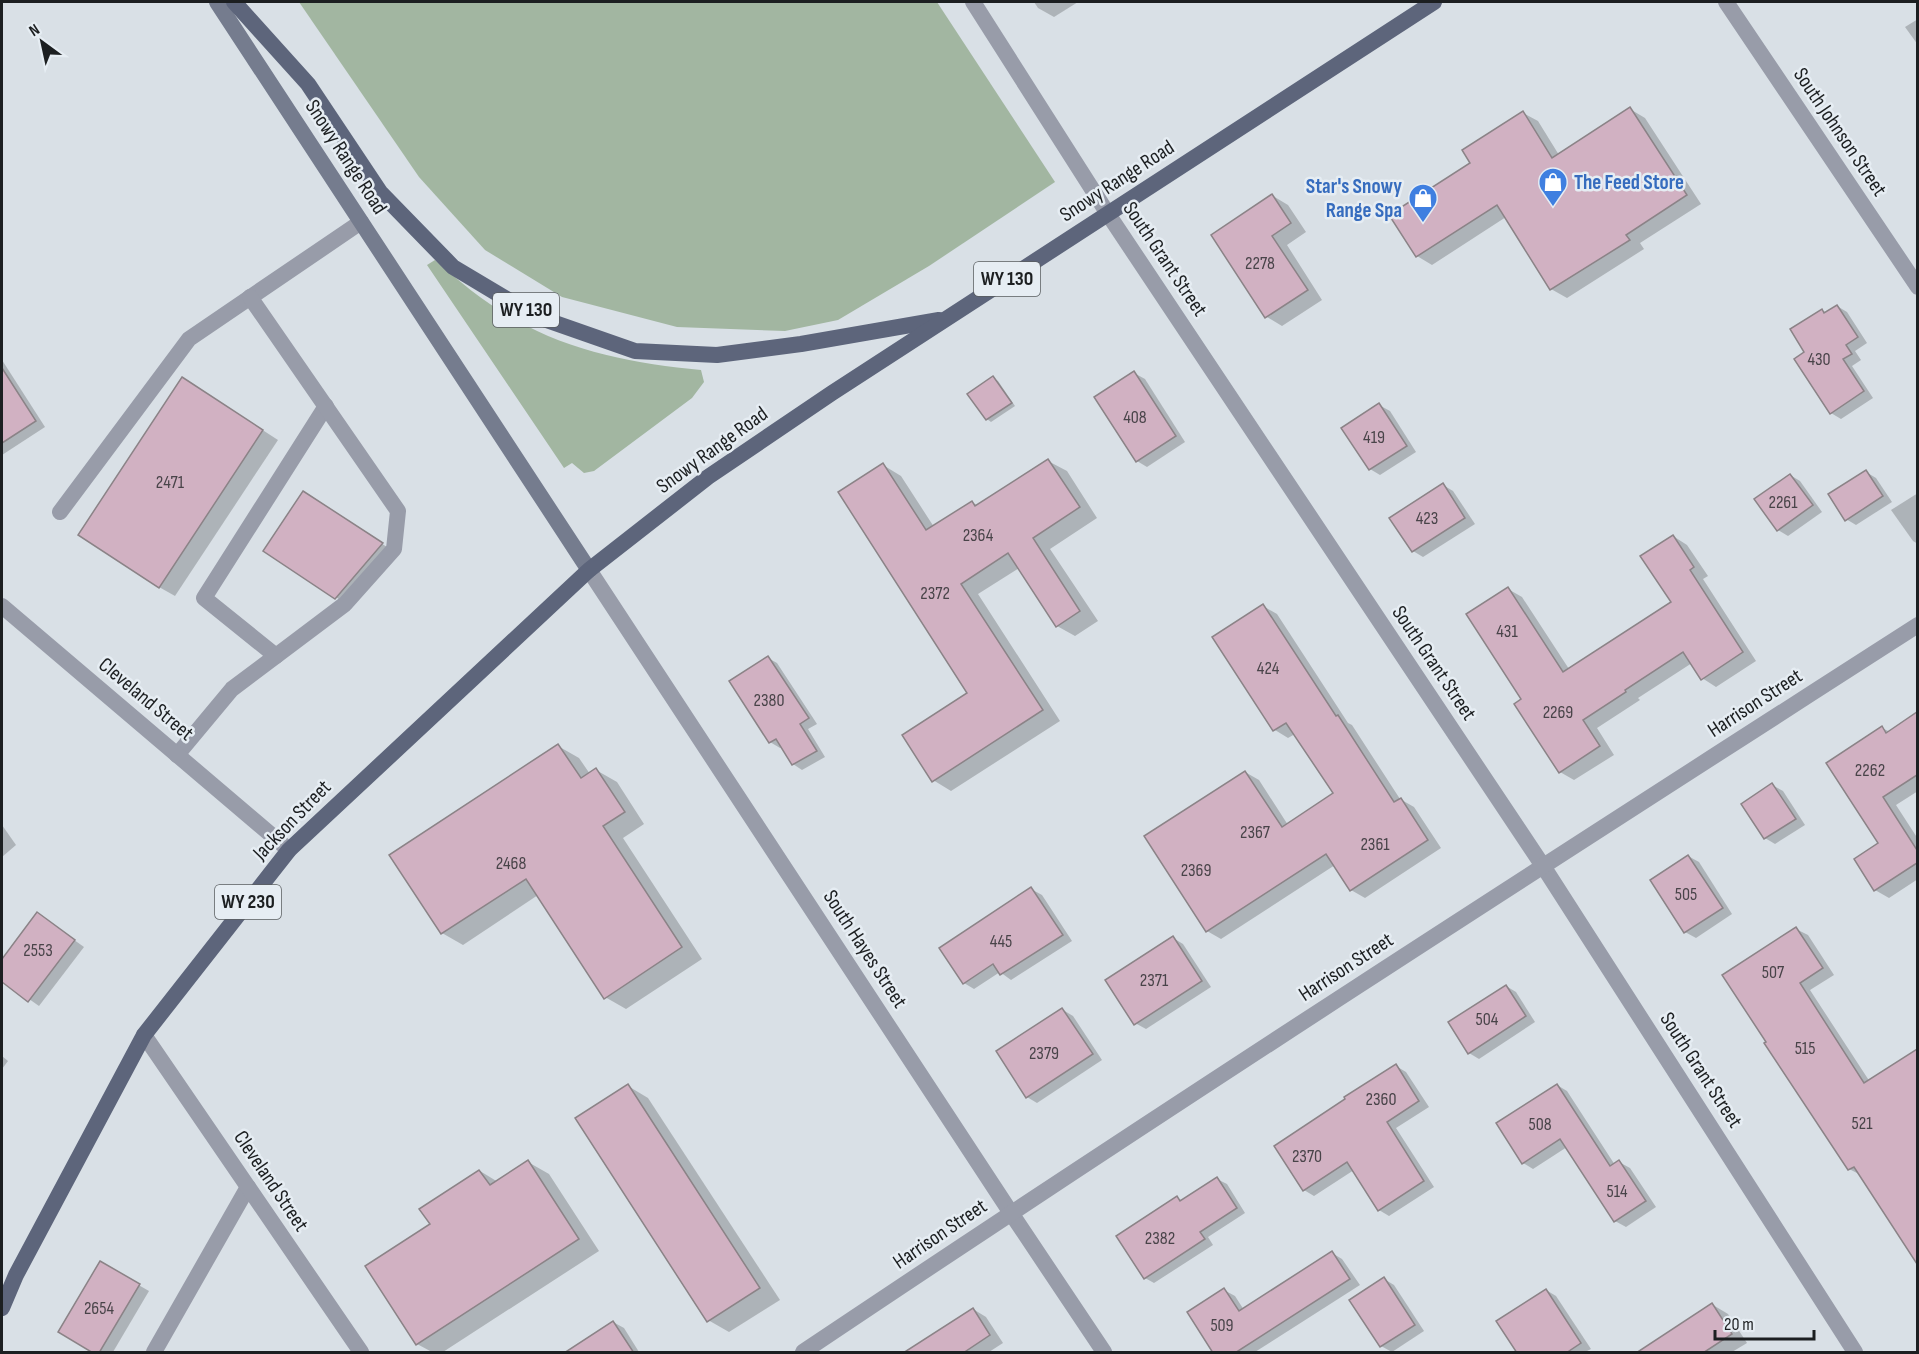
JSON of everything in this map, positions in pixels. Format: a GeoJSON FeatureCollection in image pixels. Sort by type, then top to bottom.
{"type":"FeatureCollection","features":[{"type":"Feature","properties":{"kind":"main road","name":"Snowy Range Road"},"geometry":{"type":"LineString","coordinates":[[217,2],[589,570],[708,477],[832,393],[1434,2]]}},
{"type":"Feature","properties":{"kind":"main road","name":"WY 130"},"geometry":{"type":"LineString","coordinates":[[234,2],[308,84],[380,192],[453,267],[535,316],[635,351],[717,355],[801,344],[945,319]]}},
{"type":"Feature","properties":{"kind":"main road","name":"Jackson Street"},"geometry":{"type":"LineString","coordinates":[[2,1308],[22,1264],[144,1035],[289,850],[589,570]]}},
{"type":"Feature","properties":{"kind":"street","name":"South Grant Street"},"geometry":{"type":"LineString","coordinates":[[973,2],[1108,214],[1543,866],[1855,1353]]}},
{"type":"Feature","properties":{"kind":"street","name":"South Johnson Street"},"geometry":{"type":"LineString","coordinates":[[1726,2],[1917,287]]}},
{"type":"Feature","properties":{"kind":"street"},"geometry":{"type":"LineString","coordinates":[[60,512],[189,339],[362,222]]}},
{"type":"Feature","properties":{"kind":"street"},"geometry":{"type":"LineString","coordinates":[[177,755],[232,689],[345,604],[394,549],[398,511],[250,297]]}},
{"type":"Feature","properties":{"kind":"street"},"geometry":{"type":"LineString","coordinates":[[276,656],[204,598],[326,406]]}},
{"type":"Feature","properties":{"kind":"street","name":"South Hayes Street"},"geometry":{"type":"LineString","coordinates":[[589,570],[1104,1353]]}},
{"type":"Feature","properties":{"kind":"street","name":"Cleveland Street"},"geometry":{"type":"LineString","coordinates":[[2,606],[289,850]]}},
{"type":"Feature","properties":{"kind":"street","name":"Harrison Street"},"geometry":{"type":"LineString","coordinates":[[803,1353],[1011,1213],[1917,625]]}},
{"type":"Feature","properties":{"kind":"street","name":"Cleveland Street"},"geometry":{"type":"LineString","coordinates":[[144,1035],[361,1353]]}},
{"type":"Feature","properties":{"kind":"street"},"geometry":{"type":"LineString","coordinates":[[154,1353],[248,1188]]}},
{"type":"Feature","properties":{"kind":"green space"},"geometry":{"type":"Polygon","coordinates":[[[299,2],[937,2],[1055,182],[929,266],[838,320],[785,331],[677,327],[562,297],[485,250],[419,177],[299,2]]]}},
{"type":"Feature","properties":{"kind":"green space"},"geometry":{"type":"Polygon","coordinates":[[[435,260],[484,300],[537,331],[606,355],[701,370],[704,382],[692,398],[594,471],[584,473],[572,463],[564,468],[427,265],[435,260]]]}},
{"type":"Feature","properties":{"kind":"building"},"geometry":{"type":"Polygon","coordinates":[[[1630,107],[1687,195],[1626,235],[1630,240],[1550,290],[1497,205],[1416,257],[1389,215],[1470,163],[1462,150],[1523,111],[1552,158],[1630,107]]]}},
{"type":"Feature","properties":{"kind":"building"},"geometry":{"type":"Polygon","coordinates":[[[1272,194],[1291,223],[1272,236],[1308,290],[1265,318],[1211,235],[1272,194]]]}},
{"type":"Feature","properties":{"kind":"building"},"geometry":{"type":"Polygon","coordinates":[[[1837,305],[1858,337],[1846,345],[1852,354],[1843,359],[1864,391],[1830,414],[1794,359],[1804,352],[1790,329],[1822,309],[1824,313],[1837,305]]]}},
{"type":"Feature","properties":{"kind":"building"},"geometry":{"type":"Polygon","coordinates":[[[2,368],[36,421],[2,443],[2,368]]]}},
{"type":"Feature","properties":{"kind":"building"},"geometry":{"type":"Polygon","coordinates":[[[1134,371],[1176,436],[1136,462],[1094,397],[1134,371]]]}},
{"type":"Feature","properties":{"kind":"building"},"geometry":{"type":"Polygon","coordinates":[[[993,376],[1012,403],[986,420],[967,394],[993,376]]]}},
{"type":"Feature","properties":{"kind":"building"},"geometry":{"type":"Polygon","coordinates":[[[182,377],[263,430],[159,588],[78,535],[182,377]]]}},
{"type":"Feature","properties":{"kind":"building"},"geometry":{"type":"Polygon","coordinates":[[[1379,403],[1407,446],[1369,470],[1341,428],[1379,403]]]}},
{"type":"Feature","properties":{"kind":"building"},"geometry":{"type":"Polygon","coordinates":[[[1048,459],[1080,507],[1033,538],[1080,611],[1056,627],[1008,553],[961,584],[1043,710],[932,782],[902,735],[967,693],[838,492],[883,463],[926,530],[972,501],[975,506],[1048,459]]]}},
{"type":"Feature","properties":{"kind":"building"},"geometry":{"type":"Polygon","coordinates":[[[1866,470],[1883,496],[1845,521],[1828,494],[1866,470]]]}},
{"type":"Feature","properties":{"kind":"building"},"geometry":{"type":"Polygon","coordinates":[[[1790,474],[1813,505],[1777,531],[1754,499],[1790,474]]]}},
{"type":"Feature","properties":{"kind":"building"},"geometry":{"type":"Polygon","coordinates":[[[1443,483],[1465,518],[1412,552],[1389,518],[1443,483]]]}},
{"type":"Feature","properties":{"kind":"building"},"geometry":{"type":"Polygon","coordinates":[[[303,491],[383,543],[335,599],[263,551],[303,491]]]}},
{"type":"Feature","properties":{"kind":"building"},"geometry":{"type":"Polygon","coordinates":[[[1673,535],[1694,567],[1690,570],[1743,652],[1701,680],[1683,652],[1625,690],[1626,692],[1583,720],[1600,746],[1559,773],[1514,704],[1521,699],[1466,614],[1508,587],[1563,672],[1671,602],[1640,556],[1673,535]]]}},
{"type":"Feature","properties":{"kind":"building"},"geometry":{"type":"Polygon","coordinates":[[[1263,604],[1394,802],[1401,798],[1428,840],[1350,891],[1326,854],[1206,932],[1144,836],[1245,771],[1282,827],[1333,793],[1286,723],[1273,731],[1212,637],[1263,604]]]}},
{"type":"Feature","properties":{"kind":"building"},"geometry":{"type":"Polygon","coordinates":[[[768,656],[809,718],[800,724],[817,751],[792,765],[776,739],[769,743],[729,681],[768,656]]]}},
{"type":"Feature","properties":{"kind":"building"},"geometry":{"type":"Polygon","coordinates":[[[1917,712],[1917,775],[1883,797],[1917,850],[1917,863],[1874,891],[1854,859],[1878,843],[1826,763],[1882,726],[1886,733],[1917,712]]]}},
{"type":"Feature","properties":{"kind":"building"},"geometry":{"type":"Polygon","coordinates":[[[558,744],[581,778],[596,768],[625,812],[603,826],[682,947],[604,999],[526,879],[441,934],[389,855],[558,744]]]}},
{"type":"Feature","properties":{"kind":"building"},"geometry":{"type":"Polygon","coordinates":[[[1772,783],[1796,819],[1764,839],[1741,804],[1772,783]]]}},
{"type":"Feature","properties":{"kind":"building"},"geometry":{"type":"Polygon","coordinates":[[[1688,855],[1723,908],[1684,933],[1650,880],[1688,855]]]}},
{"type":"Feature","properties":{"kind":"building"},"geometry":{"type":"Polygon","coordinates":[[[1031,887],[1063,935],[1000,975],[993,964],[963,984],[939,948],[1031,887]]]}},
{"type":"Feature","properties":{"kind":"building"},"geometry":{"type":"Polygon","coordinates":[[[37,912],[75,940],[28,1002],[2,982],[2,959],[37,912]]]}},
{"type":"Feature","properties":{"kind":"building"},"geometry":{"type":"Polygon","coordinates":[[[1796,927],[1823,968],[1800,983],[1864,1083],[1917,1049],[1917,1264],[1854,1167],[1848,1170],[1722,975],[1796,927]]]}},
{"type":"Feature","properties":{"kind":"building"},"geometry":{"type":"Polygon","coordinates":[[[1173,936],[1202,981],[1134,1025],[1105,980],[1173,936]]]}},
{"type":"Feature","properties":{"kind":"building"},"geometry":{"type":"Polygon","coordinates":[[[1506,985],[1526,1016],[1468,1054],[1448,1022],[1506,985]]]}},
{"type":"Feature","properties":{"kind":"building"},"geometry":{"type":"Polygon","coordinates":[[[1062,1008],[1093,1054],[1026,1098],[996,1051],[1062,1008]]]}},
{"type":"Feature","properties":{"kind":"building"},"geometry":{"type":"Polygon","coordinates":[[[1396,1064],[1419,1101],[1387,1122],[1424,1181],[1378,1211],[1347,1162],[1303,1191],[1274,1146],[1396,1064]]]}},
{"type":"Feature","properties":{"kind":"building"},"geometry":{"type":"Polygon","coordinates":[[[628,1084],[760,1288],[707,1322],[575,1118],[628,1084]]]}},
{"type":"Feature","properties":{"kind":"building"},"geometry":{"type":"Polygon","coordinates":[[[1557,1084],[1610,1166],[1619,1160],[1646,1201],[1614,1222],[1560,1139],[1522,1164],[1496,1123],[1557,1084]]]}},
{"type":"Feature","properties":{"kind":"building"},"geometry":{"type":"Polygon","coordinates":[[[528,1160],[579,1239],[416,1345],[365,1266],[430,1224],[419,1209],[479,1170],[490,1185],[528,1160]]]}},
{"type":"Feature","properties":{"kind":"building"},"geometry":{"type":"Polygon","coordinates":[[[1217,1177],[1237,1208],[1200,1232],[1205,1239],[1144,1279],[1116,1236],[1177,1196],[1180,1201],[1217,1177]]]}},
{"type":"Feature","properties":{"kind":"building"},"geometry":{"type":"Polygon","coordinates":[[[1332,1251],[1350,1279],[1235,1353],[1213,1353],[1187,1312],[1224,1288],[1239,1311],[1332,1251]]]}},
{"type":"Feature","properties":{"kind":"building"},"geometry":{"type":"Polygon","coordinates":[[[100,1261],[140,1284],[99,1353],[93,1353],[58,1332],[100,1261]]]}},
{"type":"Feature","properties":{"kind":"building"},"geometry":{"type":"Polygon","coordinates":[[[1384,1277],[1415,1325],[1380,1347],[1349,1300],[1384,1277]]]}},
{"type":"Feature","properties":{"kind":"building"},"geometry":{"type":"Polygon","coordinates":[[[1546,1289],[1581,1343],[1566,1353],[1517,1353],[1496,1321],[1546,1289]]]}},
{"type":"Feature","properties":{"kind":"building"},"geometry":{"type":"Polygon","coordinates":[[[1712,1303],[1732,1334],[1703,1353],[1636,1353],[1712,1303]]]}},
{"type":"Feature","properties":{"kind":"building"},"geometry":{"type":"Polygon","coordinates":[[[973,1308],[990,1335],[963,1353],[903,1353],[973,1308]]]}},
{"type":"Feature","properties":{"kind":"building"},"geometry":{"type":"Polygon","coordinates":[[[613,1321],[634,1353],[564,1353],[613,1321]]]}},
{"type":"Feature","properties":{"kind":"place","name":"The Feed Store"},"geometry":{"type":"Point","coordinates":[1553,208]}},
{"type":"Feature","properties":{"kind":"place","name":"Star's Snowy Range Spa"},"geometry":{"type":"Point","coordinates":[1423,224]}}]}
